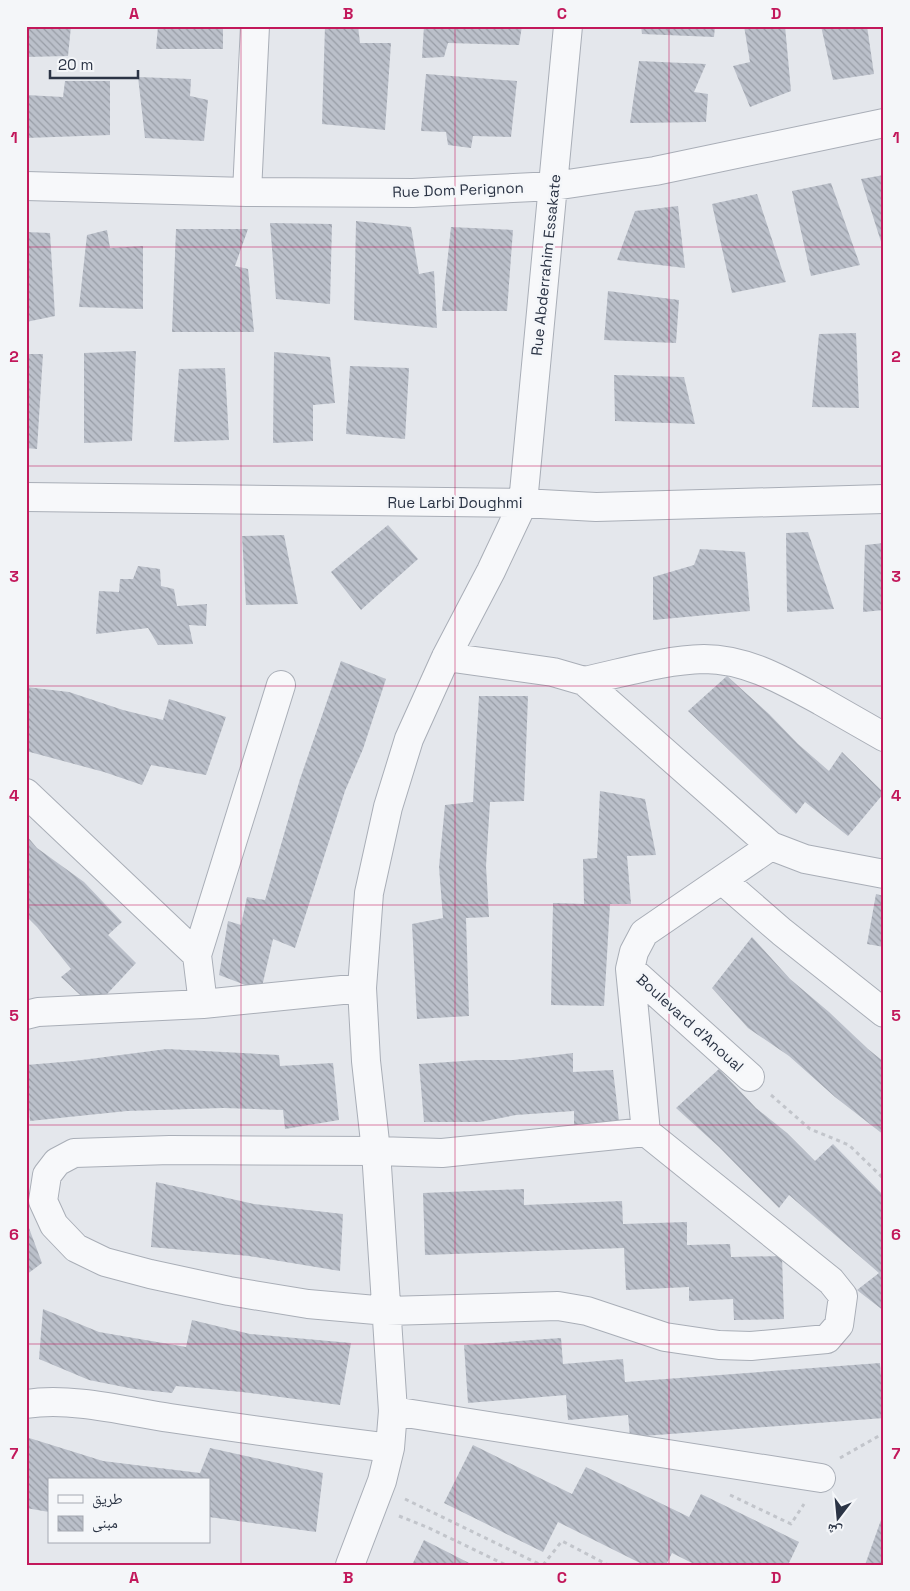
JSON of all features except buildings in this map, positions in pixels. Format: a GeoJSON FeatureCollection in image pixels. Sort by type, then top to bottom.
{"type":"FeatureCollection","features":[{"type":"Feature","properties":{"kind":"street"},"geometry":{"type":"LineString","coordinates":[[247,192],[255,26]]}},
{"type":"Feature","properties":{"kind":"street","name":"Rue Abderrahim Essakate"},"geometry":{"type":"LineString","coordinates":[[350,1565],[376,1496],[390,1448],[392,1411],[376,1151],[366,1061],[362,988],[369,893],[388,808],[409,739],[446,657],[491,571],[523,503],[568,26]]}},
{"type":"Feature","properties":{"kind":"street","name":"Rue Dom Perignon"},"geometry":{"type":"LineString","coordinates":[[26,186],[247,192],[413,193],[554,186],[655,171],[884,123]]}},
{"type":"Feature","properties":{"kind":"street","name":"Rue Larbi Doughmi"},"geometry":{"type":"LineString","coordinates":[[26,497],[523,503],[596,507],[884,499]]}},
{"type":"Feature","properties":{"kind":"street"},"geometry":{"type":"LineString","coordinates":[[446,657],[554,672],[584,681],[771,846],[805,859],[884,874]]}},
{"type":"Feature","properties":{"kind":"street"},"geometry":{"type":"LineString","coordinates":[[584,681],[671,662],[704,659],[734,662],[759,670],[786,682],[884,737]]}},
{"type":"Feature","properties":{"kind":"street"},"geometry":{"type":"LineString","coordinates":[[203,1004],[197,955],[281,685]]}},
{"type":"Feature","properties":{"kind":"street"},"geometry":{"type":"LineString","coordinates":[[26,793],[197,955]]}},
{"type":"Feature","properties":{"kind":"street"},"geometry":{"type":"LineString","coordinates":[[646,1132],[630,969],[634,952],[644,933],[771,846]]}},
{"type":"Feature","properties":{"kind":"street"},"geometry":{"type":"LineString","coordinates":[[722,880],[782,932],[884,1013]]}},
{"type":"Feature","properties":{"kind":"street","name":"Boulevard d'Anoual"},"geometry":{"type":"LineString","coordinates":[[630,969],[750,1077]]}},
{"type":"Feature","properties":{"kind":"street"},"geometry":{"type":"LineString","coordinates":[[30,1008],[203,1004],[362,988]]}},
{"type":"Feature","properties":{"kind":"street"},"geometry":{"type":"LineString","coordinates":[[646,1132],[831,1281],[843,1296],[839,1326],[827,1339],[751,1346],[719,1345],[665,1337],[587,1311],[558,1306],[387,1311],[308,1304],[228,1291],[105,1262],[76,1248],[54,1225],[43,1201],[47,1175],[57,1162],[74,1153],[170,1150],[442,1153],[646,1132]]}},
{"type":"Feature","properties":{"kind":"street"},"geometry":{"type":"LineString","coordinates":[[26,1404],[38,1402],[73,1404],[390,1448]]}},
{"type":"Feature","properties":{"kind":"street"},"geometry":{"type":"LineString","coordinates":[[392,1411],[821,1478]]}},
{"type":"Feature","properties":{"kind":"path"},"geometry":{"type":"LineString","coordinates":[[750,1077],[810,1129],[849,1145],[884,1179]]}},
{"type":"Feature","properties":{"kind":"path"},"geometry":{"type":"LineString","coordinates":[[821,1478],[835,1461],[884,1433]]}},
{"type":"Feature","properties":{"kind":"path"},"geometry":{"type":"LineString","coordinates":[[376,1496],[429,1528],[506,1565]]}},
{"type":"Feature","properties":{"kind":"path"},"geometry":{"type":"LineString","coordinates":[[376,1496],[542,1565],[562,1541],[608,1565]]}}]}
